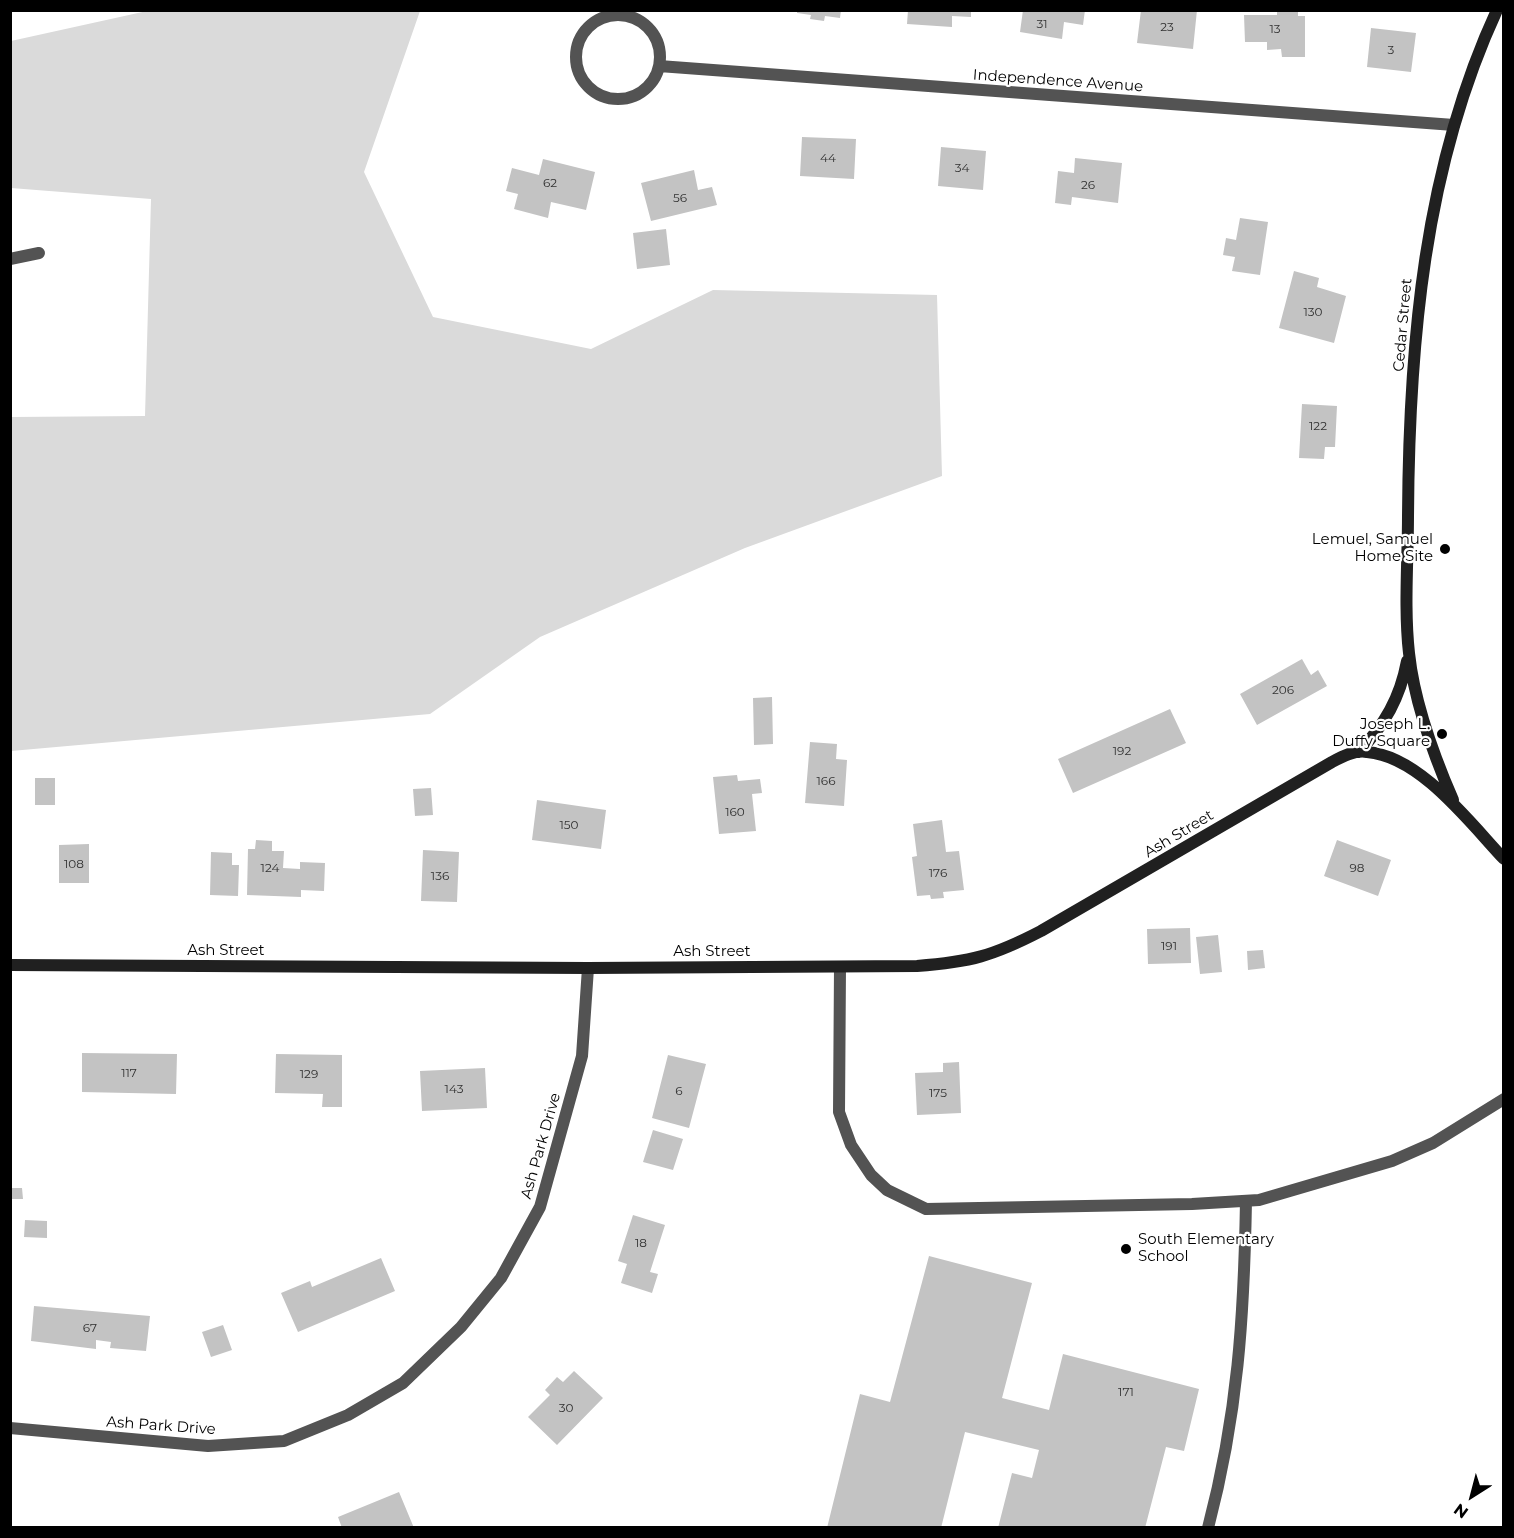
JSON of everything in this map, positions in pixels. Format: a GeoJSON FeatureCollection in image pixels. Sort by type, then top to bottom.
{"type":"FeatureCollection","features":[{"type":"Feature","properties":{"kind":"street","name":"Cedar Street"},"geometry":{"type":"LineString","coordinates":[[1455,807],[1426,726],[1409,653],[1408,465],[1414,351],[1424,261],[1454,125],[1464,92],[1497,10]]}},
{"type":"Feature","properties":{"kind":"street"},"geometry":{"type":"LineString","coordinates":[[622,16],[639,21],[652,33],[659,49],[659,66],[652,82],[640,93],[615,99],[598,93],[585,82],[578,67],[577,50],[584,34],[597,21],[622,16]]}},
{"type":"Feature","properties":{"kind":"street","name":"Independence Avenue"},"geometry":{"type":"LineString","coordinates":[[659,66],[1454,125]]}},
{"type":"Feature","properties":{"kind":"street"},"geometry":{"type":"LineString","coordinates":[[10,259],[39,253]]}},
{"type":"Feature","properties":{"kind":"street","name":"Cedar Street"},"geometry":{"type":"LineString","coordinates":[[1359,752],[1385,722],[1397,700],[1409,653]]}},
{"type":"Feature","properties":{"kind":"street","name":"Cedar Street"},"geometry":{"type":"LineString","coordinates":[[1359,752],[1384,755],[1403,764],[1455,807],[1503,860]]}},
{"type":"Feature","properties":{"kind":"street","name":"Ash Street"},"geometry":{"type":"LineString","coordinates":[[10,965],[588,968],[840,966],[970,961],[1003,950],[1060,920],[1332,762],[1359,752]]}},
{"type":"Feature","properties":{"kind":"street"},"geometry":{"type":"LineString","coordinates":[[840,966],[839,1112],[851,1145],[871,1175],[887,1190],[906,1202],[926,1209],[962,1210],[1259,1200],[1392,1161],[1433,1143],[1503,1100]]}},
{"type":"Feature","properties":{"kind":"street","name":"Ash Park Drive"},"geometry":{"type":"LineString","coordinates":[[10,1428],[208,1446],[284,1441],[348,1415],[403,1383],[461,1327],[501,1278],[540,1207],[582,1056],[588,968]]}},
{"type":"Feature","properties":{"kind":"street"},"geometry":{"type":"LineString","coordinates":[[1208,1527],[1229,1442],[1237,1386],[1244,1316],[1246,1201]]}},
{"type":"Feature","properties":{"kind":"shaded area"},"geometry":{"type":"Polygon","coordinates":[[[147,11],[420,11],[364,172],[433,317],[591,349],[713,290],[937,295],[942,476],[745,548],[540,637],[430,714],[11,751],[11,417],[145,416],[151,199],[11,188],[11,41],[147,11]]]}},
{"type":"Feature","properties":{"kind":"building"},"geometry":{"type":"Polygon","coordinates":[[[797,10],[841,10],[840,18],[825,16],[824,21],[810,19],[811,15],[797,13],[797,10]]]}},
{"type":"Feature","properties":{"kind":"building"},"geometry":{"type":"Polygon","coordinates":[[[908,10],[971,10],[971,17],[952,16],[952,27],[907,24],[908,10]]]}},
{"type":"Feature","properties":{"kind":"building"},"geometry":{"type":"Polygon","coordinates":[[[1023,10],[1085,10],[1083,25],[1064,22],[1062,39],[1020,32],[1023,10]]]}},
{"type":"Feature","properties":{"kind":"building"},"geometry":{"type":"Polygon","coordinates":[[[1141,10],[1197,10],[1193,49],[1137,43],[1141,10]]]}},
{"type":"Feature","properties":{"kind":"building"},"geometry":{"type":"Polygon","coordinates":[[[1277,10],[1298,10],[1298,16],[1305,16],[1305,57],[1282,57],[1281,49],[1267,50],[1267,42],[1245,42],[1244,15],[1277,15],[1277,10]]]}},
{"type":"Feature","properties":{"kind":"building"},"geometry":{"type":"Polygon","coordinates":[[[1371,28],[1416,33],[1411,72],[1367,67],[1371,28]]]}},
{"type":"Feature","properties":{"kind":"building"},"geometry":{"type":"Polygon","coordinates":[[[802,137],[856,139],[854,179],[800,176],[802,137]]]}},
{"type":"Feature","properties":{"kind":"building"},"geometry":{"type":"Polygon","coordinates":[[[941,147],[986,151],[983,190],[938,186],[941,147]]]}},
{"type":"Feature","properties":{"kind":"building"},"geometry":{"type":"Polygon","coordinates":[[[1075,158],[1122,163],[1118,203],[1072,197],[1071,205],[1055,203],[1058,171],[1074,173],[1075,158]]]}},
{"type":"Feature","properties":{"kind":"building"},"geometry":{"type":"Polygon","coordinates":[[[543,159],[595,172],[586,210],[551,202],[548,218],[514,209],[518,194],[506,191],[512,168],[539,175],[543,159]]]}},
{"type":"Feature","properties":{"kind":"building"},"geometry":{"type":"Polygon","coordinates":[[[694,170],[698,190],[712,187],[717,205],[651,221],[641,183],[694,170]]]}},
{"type":"Feature","properties":{"kind":"building"},"geometry":{"type":"Polygon","coordinates":[[[1240,218],[1268,222],[1260,275],[1232,271],[1235,257],[1223,255],[1226,238],[1236,240],[1240,218]]]}},
{"type":"Feature","properties":{"kind":"building"},"geometry":{"type":"Polygon","coordinates":[[[666,229],[670,265],[637,269],[633,233],[666,229]]]}},
{"type":"Feature","properties":{"kind":"building"},"geometry":{"type":"Polygon","coordinates":[[[1294,271],[1319,278],[1317,287],[1346,296],[1334,343],[1279,328],[1294,271]]]}},
{"type":"Feature","properties":{"kind":"building"},"geometry":{"type":"Polygon","coordinates":[[[1302,404],[1337,406],[1335,447],[1325,447],[1324,459],[1299,458],[1302,404]]]}},
{"type":"Feature","properties":{"kind":"building"},"geometry":{"type":"Polygon","coordinates":[[[1302,659],[1311,675],[1318,670],[1327,686],[1257,725],[1240,694],[1302,659]]]}},
{"type":"Feature","properties":{"kind":"building"},"geometry":{"type":"Polygon","coordinates":[[[772,697],[773,744],[754,745],[753,698],[772,697]]]}},
{"type":"Feature","properties":{"kind":"building"},"geometry":{"type":"Polygon","coordinates":[[[1170,709],[1186,743],[1073,793],[1058,759],[1170,709]]]}},
{"type":"Feature","properties":{"kind":"building"},"geometry":{"type":"Polygon","coordinates":[[[810,742],[837,744],[836,759],[847,760],[844,806],[805,803],[810,742]]]}},
{"type":"Feature","properties":{"kind":"building"},"geometry":{"type":"Polygon","coordinates":[[[737,775],[738,781],[760,779],[762,793],[752,794],[756,831],[719,834],[713,777],[737,775]]]}},
{"type":"Feature","properties":{"kind":"building"},"geometry":{"type":"Polygon","coordinates":[[[35,778],[55,778],[55,805],[35,805],[35,778]]]}},
{"type":"Feature","properties":{"kind":"building"},"geometry":{"type":"Polygon","coordinates":[[[431,788],[433,815],[415,816],[413,789],[431,788]]]}},
{"type":"Feature","properties":{"kind":"building"},"geometry":{"type":"Polygon","coordinates":[[[537,800],[606,810],[601,849],[532,840],[537,800]]]}},
{"type":"Feature","properties":{"kind":"building"},"geometry":{"type":"Polygon","coordinates":[[[942,820],[946,852],[959,851],[964,890],[943,892],[944,898],[931,899],[930,895],[917,896],[912,857],[917,856],[913,824],[942,820]]]}},
{"type":"Feature","properties":{"kind":"building"},"geometry":{"type":"Polygon","coordinates":[[[256,840],[272,841],[272,851],[284,851],[283,868],[300,869],[300,862],[325,863],[324,891],[301,890],[301,897],[247,895],[248,849],[255,849],[256,840]]]}},
{"type":"Feature","properties":{"kind":"building"},"geometry":{"type":"Polygon","coordinates":[[[1337,840],[1391,860],[1378,896],[1324,876],[1337,840]]]}},
{"type":"Feature","properties":{"kind":"building"},"geometry":{"type":"Polygon","coordinates":[[[89,844],[89,883],[59,883],[59,845],[89,844]]]}},
{"type":"Feature","properties":{"kind":"building"},"geometry":{"type":"Polygon","coordinates":[[[423,850],[459,852],[457,902],[421,901],[423,850]]]}},
{"type":"Feature","properties":{"kind":"building"},"geometry":{"type":"Polygon","coordinates":[[[211,852],[232,853],[232,865],[239,865],[238,896],[210,895],[211,852]]]}},
{"type":"Feature","properties":{"kind":"building"},"geometry":{"type":"Polygon","coordinates":[[[1190,928],[1191,963],[1148,964],[1147,929],[1190,928]]]}},
{"type":"Feature","properties":{"kind":"building"},"geometry":{"type":"Polygon","coordinates":[[[1218,935],[1222,972],[1200,974],[1196,937],[1218,935]]]}},
{"type":"Feature","properties":{"kind":"building"},"geometry":{"type":"Polygon","coordinates":[[[1263,950],[1265,968],[1248,970],[1247,951],[1263,950]]]}},
{"type":"Feature","properties":{"kind":"building"},"geometry":{"type":"Polygon","coordinates":[[[82,1053],[177,1054],[176,1094],[82,1092],[82,1053]]]}},
{"type":"Feature","properties":{"kind":"building"},"geometry":{"type":"Polygon","coordinates":[[[276,1054],[342,1055],[342,1107],[322,1107],[323,1094],[275,1093],[276,1054]]]}},
{"type":"Feature","properties":{"kind":"building"},"geometry":{"type":"Polygon","coordinates":[[[668,1055],[706,1064],[689,1128],[652,1118],[668,1055]]]}},
{"type":"Feature","properties":{"kind":"building"},"geometry":{"type":"Polygon","coordinates":[[[959,1062],[961,1113],[917,1115],[915,1073],[943,1072],[943,1063],[959,1062]]]}},
{"type":"Feature","properties":{"kind":"building"},"geometry":{"type":"Polygon","coordinates":[[[485,1068],[487,1108],[422,1111],[420,1071],[485,1068]]]}},
{"type":"Feature","properties":{"kind":"building"},"geometry":{"type":"Polygon","coordinates":[[[653,1130],[683,1139],[673,1170],[643,1162],[653,1130]]]}},
{"type":"Feature","properties":{"kind":"building"},"geometry":{"type":"Polygon","coordinates":[[[10,1188],[22,1188],[23,1199],[10,1199],[10,1188]]]}},
{"type":"Feature","properties":{"kind":"building"},"geometry":{"type":"Polygon","coordinates":[[[633,1215],[665,1225],[650,1272],[658,1274],[652,1293],[621,1283],[627,1264],[618,1261],[633,1215]]]}},
{"type":"Feature","properties":{"kind":"building"},"geometry":{"type":"Polygon","coordinates":[[[25,1220],[47,1221],[47,1238],[24,1237],[25,1220]]]}},
{"type":"Feature","properties":{"kind":"building"},"geometry":{"type":"Polygon","coordinates":[[[929,1256],[1032,1283],[1002,1398],[1049,1410],[1063,1354],[1199,1389],[1184,1451],[1166,1447],[1145,1528],[998,1528],[1012,1473],[1032,1478],[1039,1450],[965,1432],[941,1528],[827,1528],[860,1394],[890,1402],[929,1256]]]}},
{"type":"Feature","properties":{"kind":"building"},"geometry":{"type":"Polygon","coordinates":[[[381,1258],[395,1291],[298,1332],[281,1293],[310,1281],[312,1287],[381,1258]]]}},
{"type":"Feature","properties":{"kind":"building"},"geometry":{"type":"Polygon","coordinates":[[[34,1306],[150,1316],[146,1351],[110,1348],[111,1342],[96,1340],[96,1349],[31,1341],[34,1306]]]}},
{"type":"Feature","properties":{"kind":"building"},"geometry":{"type":"Polygon","coordinates":[[[223,1325],[232,1350],[211,1357],[202,1332],[223,1325]]]}},
{"type":"Feature","properties":{"kind":"building"},"geometry":{"type":"Polygon","coordinates":[[[574,1371],[603,1398],[557,1445],[528,1417],[550,1395],[545,1390],[557,1377],[563,1382],[574,1371]]]}},
{"type":"Feature","properties":{"kind":"building"},"geometry":{"type":"Polygon","coordinates":[[[399,1492],[414,1528],[342,1528],[338,1517],[399,1492]]]}},
{"type":"Feature","properties":{"kind":"place","name":"Lemuel, Samuel Home Site"},"geometry":{"type":"Point","coordinates":[1445,549]}},
{"type":"Feature","properties":{"kind":"place","name":"Joseph L. Duffy Square"},"geometry":{"type":"Point","coordinates":[1442,734]}},
{"type":"Feature","properties":{"kind":"place","name":"South Elementary School"},"geometry":{"type":"Point","coordinates":[1126,1249]}}]}
